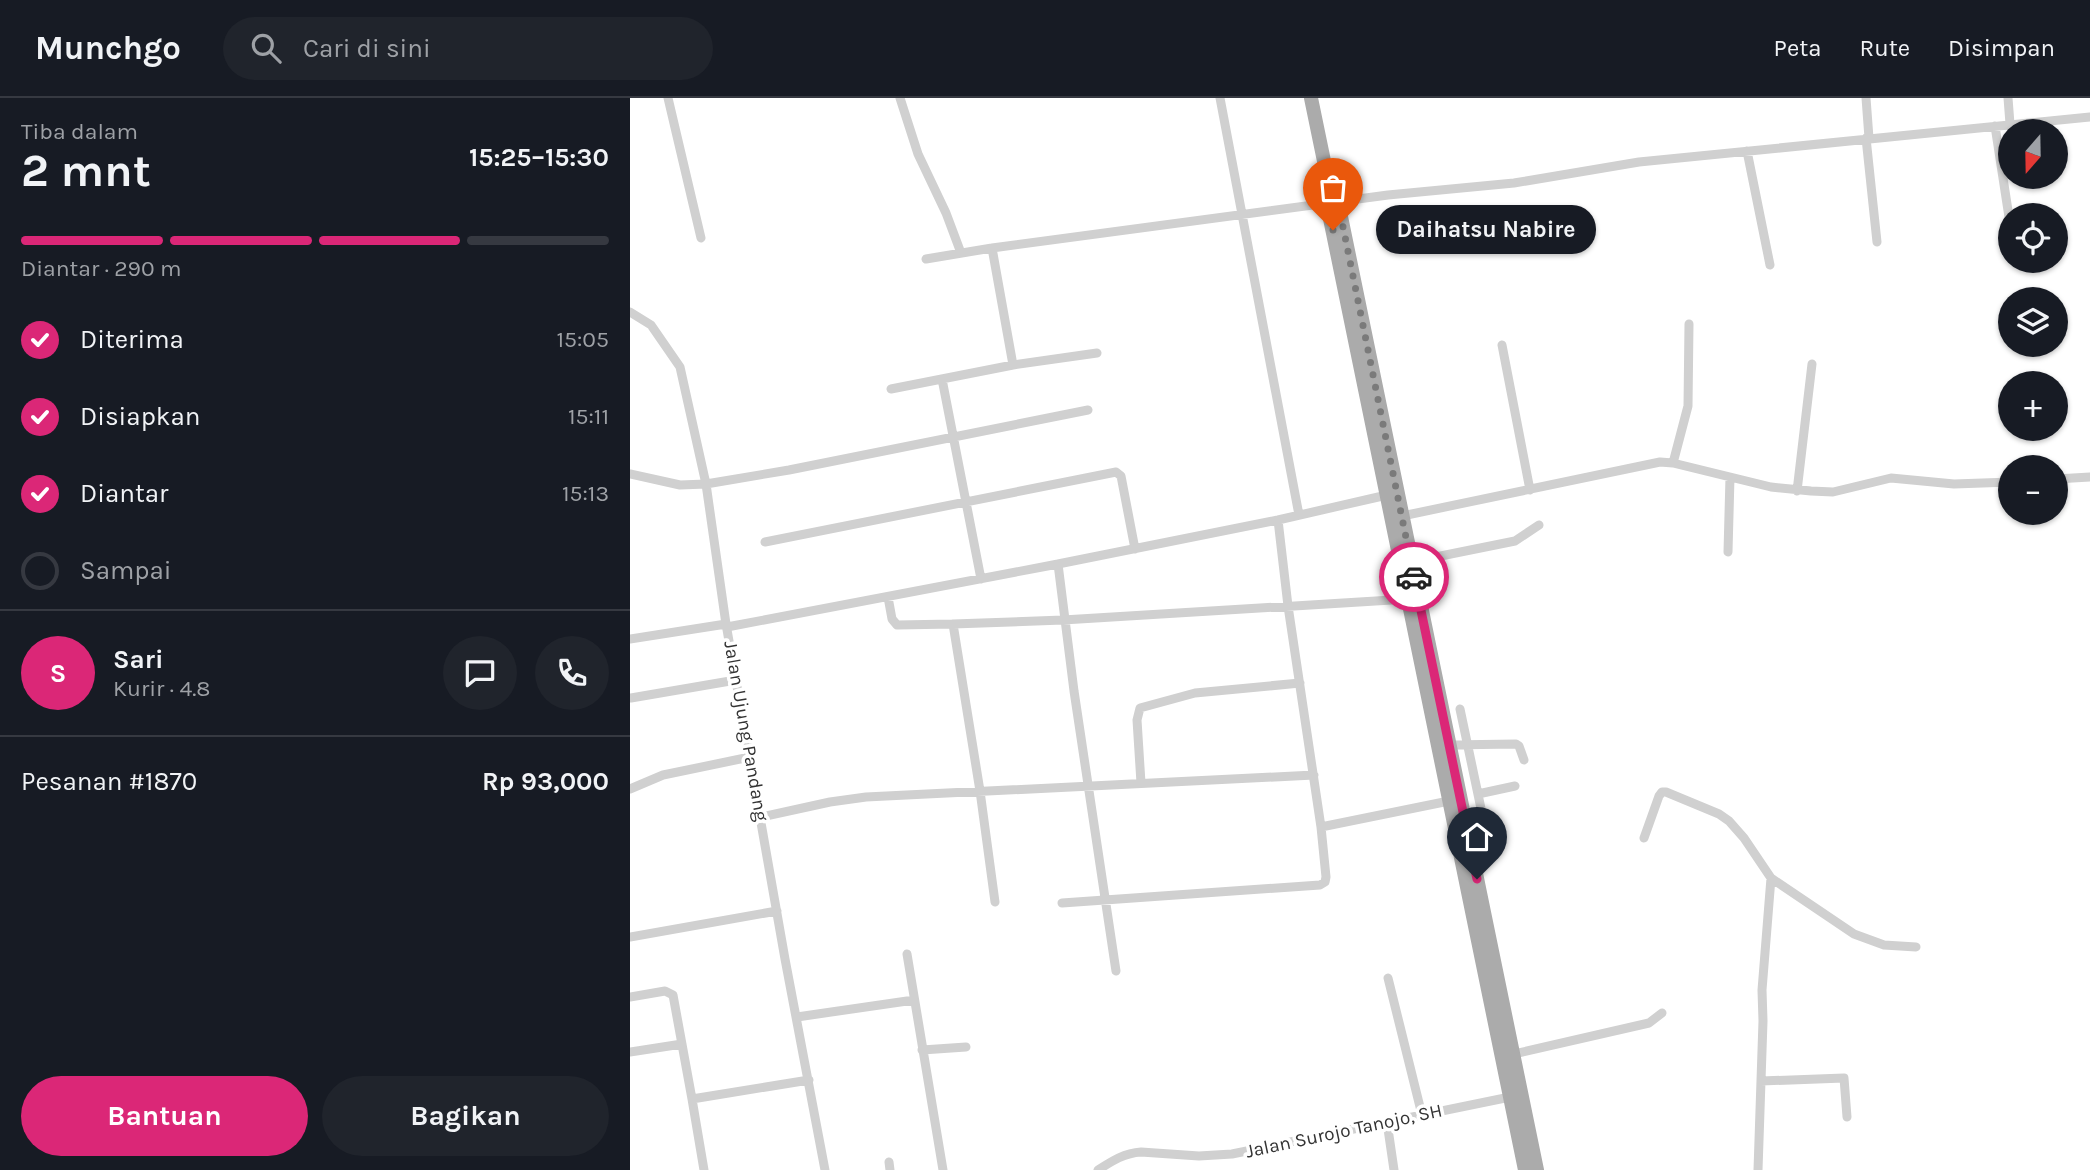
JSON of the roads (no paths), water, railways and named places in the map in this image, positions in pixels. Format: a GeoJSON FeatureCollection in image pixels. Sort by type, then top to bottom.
{"type":"FeatureCollection","features":[{"type":"Feature","properties":{"kind":"main road"},"geometry":{"type":"LineString","coordinates":[[1311,98],[1402,516],[1443,745],[1499,1016],[1510,1097],[1525,1170]]}},
{"type":"Feature","properties":{"kind":"main road"},"geometry":{"type":"LineString","coordinates":[[1332,200],[1408,599],[1443,745],[1449,801],[1499,1016],[1514,1054],[1538,1170]]}},
{"type":"Feature","properties":{"kind":"street"},"geometry":{"type":"LineString","coordinates":[[668,98],[701,238]]}},
{"type":"Feature","properties":{"kind":"street"},"geometry":{"type":"LineString","coordinates":[[900,98],[918,154],[946,213],[961,253]]}},
{"type":"Feature","properties":{"kind":"street"},"geometry":{"type":"LineString","coordinates":[[1220,98],[1298,515]]}},
{"type":"Feature","properties":{"kind":"street"},"geometry":{"type":"LineString","coordinates":[[1866,98],[1877,242]]}},
{"type":"Feature","properties":{"kind":"street"},"geometry":{"type":"LineString","coordinates":[[2008,98],[2010,119]]}},
{"type":"Feature","properties":{"kind":"street"},"geometry":{"type":"LineString","coordinates":[[2067,119],[2090,117]]}},
{"type":"Feature","properties":{"kind":"street"},"geometry":{"type":"LineString","coordinates":[[926,259],[1243,216],[1332,200],[1514,183],[1639,162],[1996,126],[2007,203]]}},
{"type":"Feature","properties":{"kind":"street"},"geometry":{"type":"LineString","coordinates":[[1746,151],[1770,265]]}},
{"type":"Feature","properties":{"kind":"street"},"geometry":{"type":"LineString","coordinates":[[992,248],[1013,365]]}},
{"type":"Feature","properties":{"kind":"street","name":"Jalan Ujung Pandang"},"geometry":{"type":"LineString","coordinates":[[630,312],[651,325],[679,362],[706,484],[736,680],[825,1170]]}},
{"type":"Feature","properties":{"kind":"street"},"geometry":{"type":"LineString","coordinates":[[1673,463],[1688,406],[1689,324]]}},
{"type":"Feature","properties":{"kind":"street"},"geometry":{"type":"LineString","coordinates":[[1502,345],[1530,490]]}},
{"type":"Feature","properties":{"kind":"street"},"geometry":{"type":"LineString","coordinates":[[891,389],[1013,365],[1097,353]]}},
{"type":"Feature","properties":{"kind":"street"},"geometry":{"type":"LineString","coordinates":[[1797,491],[1812,364]]}},
{"type":"Feature","properties":{"kind":"street"},"geometry":{"type":"LineString","coordinates":[[942,379],[981,579]]}},
{"type":"Feature","properties":{"kind":"street"},"geometry":{"type":"LineString","coordinates":[[630,474],[680,485],[706,484],[1088,410]]}},
{"type":"Feature","properties":{"kind":"street"},"geometry":{"type":"LineString","coordinates":[[1402,516],[1648,464],[1673,463],[1797,491],[1833,492],[1891,478],[1954,484],[1998,482]]}},
{"type":"Feature","properties":{"kind":"street"},"geometry":{"type":"LineString","coordinates":[[765,541],[1118,473],[1121,476],[1135,549]]}},
{"type":"Feature","properties":{"kind":"street"},"geometry":{"type":"LineString","coordinates":[[1728,552],[1730,477]]}},
{"type":"Feature","properties":{"kind":"street"},"geometry":{"type":"LineString","coordinates":[[2068,478],[2090,477]]}},
{"type":"Feature","properties":{"kind":"street"},"geometry":{"type":"LineString","coordinates":[[630,639],[888,597],[1278,520],[1387,495]]}},
{"type":"Feature","properties":{"kind":"street"},"geometry":{"type":"LineString","coordinates":[[1062,903],[1325,882],[1321,828],[1278,520]]}},
{"type":"Feature","properties":{"kind":"street"},"geometry":{"type":"LineString","coordinates":[[1411,562],[1514,541],[1539,526]]}},
{"type":"Feature","properties":{"kind":"street"},"geometry":{"type":"LineString","coordinates":[[1058,564],[1063,620],[1116,971]]}},
{"type":"Feature","properties":{"kind":"street"},"geometry":{"type":"LineString","coordinates":[[888,597],[892,619],[897,625],[1063,620],[1408,599]]}},
{"type":"Feature","properties":{"kind":"street"},"geometry":{"type":"LineString","coordinates":[[953,624],[995,902]]}},
{"type":"Feature","properties":{"kind":"street"},"geometry":{"type":"LineString","coordinates":[[631,698],[736,680]]}},
{"type":"Feature","properties":{"kind":"street"},"geometry":{"type":"LineString","coordinates":[[1142,783],[1137,720],[1140,708],[1195,693],[1300,683]]}},
{"type":"Feature","properties":{"kind":"street"},"geometry":{"type":"LineString","coordinates":[[1460,709],[1483,818]]}},
{"type":"Feature","properties":{"kind":"street"},"geometry":{"type":"LineString","coordinates":[[1443,745],[1516,744],[1524,760]]}},
{"type":"Feature","properties":{"kind":"street"},"geometry":{"type":"LineString","coordinates":[[630,789],[663,775],[750,757]]}},
{"type":"Feature","properties":{"kind":"street"},"geometry":{"type":"LineString","coordinates":[[761,817],[866,797],[1314,775]]}},
{"type":"Feature","properties":{"kind":"street"},"geometry":{"type":"LineString","coordinates":[[1478,794],[1515,786]]}},
{"type":"Feature","properties":{"kind":"street"},"geometry":{"type":"LineString","coordinates":[[1644,838],[1660,794],[1666,792],[1719,814],[1729,821],[1771,878],[1854,934],[1884,945],[1916,947]]}},
{"type":"Feature","properties":{"kind":"street"},"geometry":{"type":"LineString","coordinates":[[1321,828],[1449,801]]}},
{"type":"Feature","properties":{"kind":"street"},"geometry":{"type":"LineString","coordinates":[[1758,1170],[1762,990],[1771,878]]}},
{"type":"Feature","properties":{"kind":"street"},"geometry":{"type":"LineString","coordinates":[[630,937],[777,911]]}},
{"type":"Feature","properties":{"kind":"street"},"geometry":{"type":"LineString","coordinates":[[907,954],[943,1170]]}},
{"type":"Feature","properties":{"kind":"street"},"geometry":{"type":"LineString","coordinates":[[1388,978],[1422,1115]]}},
{"type":"Feature","properties":{"kind":"street"},"geometry":{"type":"LineString","coordinates":[[630,997],[665,991],[671,993],[676,1008],[704,1170]]}},
{"type":"Feature","properties":{"kind":"street"},"geometry":{"type":"LineString","coordinates":[[797,1017],[914,1000]]}},
{"type":"Feature","properties":{"kind":"street"},"geometry":{"type":"LineString","coordinates":[[1514,1054],[1649,1023],[1662,1013]]}},
{"type":"Feature","properties":{"kind":"street"},"geometry":{"type":"LineString","coordinates":[[630,1052],[682,1044]]}},
{"type":"Feature","properties":{"kind":"street"},"geometry":{"type":"LineString","coordinates":[[922,1050],[966,1047]]}},
{"type":"Feature","properties":{"kind":"street"},"geometry":{"type":"LineString","coordinates":[[1761,1081],[1844,1077],[1847,1117]]}},
{"type":"Feature","properties":{"kind":"street"},"geometry":{"type":"LineString","coordinates":[[692,1099],[808,1080]]}},
{"type":"Feature","properties":{"kind":"street","name":"Jalan Surojo Tanojo, SH"},"geometry":{"type":"LineString","coordinates":[[1098,1170],[1131,1153],[1223,1155],[1510,1097]]}},
{"type":"Feature","properties":{"kind":"street"},"geometry":{"type":"LineString","coordinates":[[1387,1122],[1394,1170]]}},
{"type":"Feature","properties":{"kind":"place","name":"Daihatsu Nabire"},"geometry":{"type":"Point","coordinates":[1333,230]}}]}
